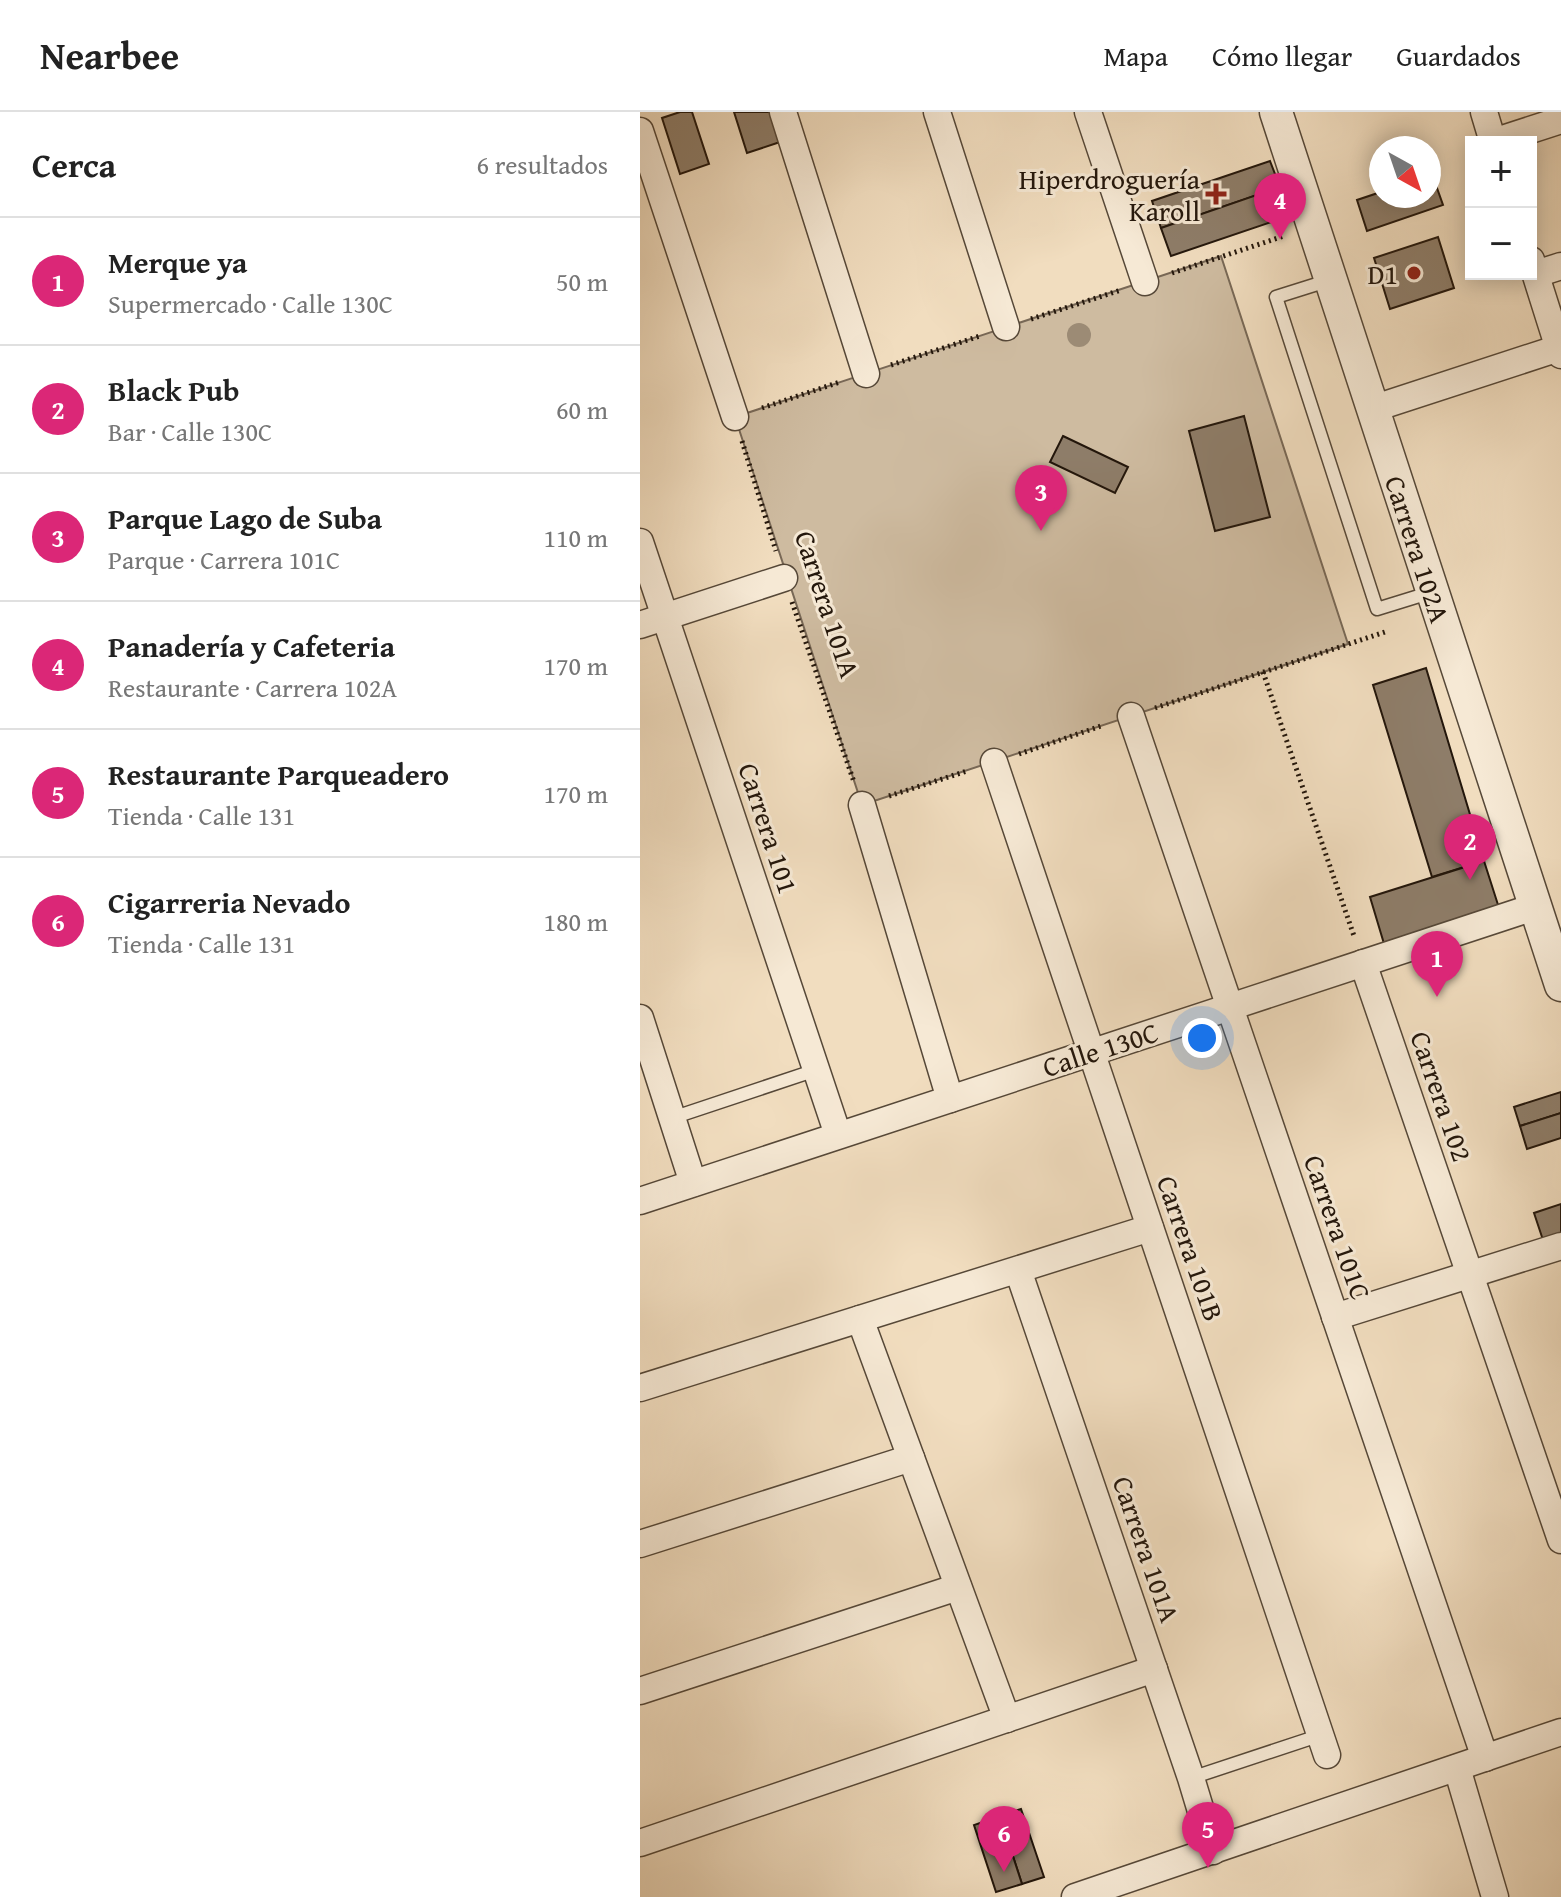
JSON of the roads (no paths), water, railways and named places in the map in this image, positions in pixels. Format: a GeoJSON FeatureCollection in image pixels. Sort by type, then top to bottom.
{"type":"FeatureCollection","features":[{"type":"Feature","properties":{"kind":"street"},"geometry":{"type":"LineString","coordinates":[[783,112],[866,374]]}},
{"type":"Feature","properties":{"kind":"street"},"geometry":{"type":"LineString","coordinates":[[937,112],[1006,327]]}},
{"type":"Feature","properties":{"kind":"street"},"geometry":{"type":"LineString","coordinates":[[1088,112],[1145,282]]}},
{"type":"Feature","properties":{"kind":"street","name":"Carrera 102A"},"geometry":{"type":"LineString","coordinates":[[1276,112],[1432,592],[1548,902],[1561,985]]}},
{"type":"Feature","properties":{"kind":"street"},"geometry":{"type":"LineString","coordinates":[[1484,112],[1491,136]]}},
{"type":"Feature","properties":{"kind":"street"},"geometry":{"type":"LineString","coordinates":[[1512,136],[1561,120]]}},
{"type":"Feature","properties":{"kind":"street"},"geometry":{"type":"LineString","coordinates":[[640,131],[735,417]]}},
{"type":"Feature","properties":{"kind":"street"},"geometry":{"type":"LineString","coordinates":[[1537,267],[1561,266]]}},
{"type":"Feature","properties":{"kind":"street"},"geometry":{"type":"LineString","coordinates":[[1372,409],[1560,351],[1537,279]]}},
{"type":"Feature","properties":{"kind":"street","name":"Carrera 101"},"geometry":{"type":"LineString","coordinates":[[640,542],[838,1135]]}},
{"type":"Feature","properties":{"kind":"street"},"geometry":{"type":"LineString","coordinates":[[640,625],[784,578]]}},
{"type":"Feature","properties":{"kind":"street","name":"Carrera 101C"},"geometry":{"type":"LineString","coordinates":[[1131,716],[1485,1758]]}},
{"type":"Feature","properties":{"kind":"street","name":"Carrera 101B"},"geometry":{"type":"LineString","coordinates":[[994,762],[1324,1745]]}},
{"type":"Feature","properties":{"kind":"street"},"geometry":{"type":"LineString","coordinates":[[862,805],[950,1099]]}},
{"type":"Feature","properties":{"kind":"street","name":"Calle 130C"},"geometry":{"type":"LineString","coordinates":[[640,1201],[1548,902]]}},
{"type":"Feature","properties":{"kind":"street","name":"Carrera 102"},"geometry":{"type":"LineString","coordinates":[[1363,963],[1561,1540]]}},
{"type":"Feature","properties":{"kind":"street"},"geometry":{"type":"LineString","coordinates":[[640,1018],[693,1183]]}},
{"type":"Feature","properties":{"kind":"street"},"geometry":{"type":"LineString","coordinates":[[640,1388],[1150,1228]]}},
{"type":"Feature","properties":{"kind":"street"},"geometry":{"type":"LineString","coordinates":[[1335,1317],[1561,1246]]}},
{"type":"Feature","properties":{"kind":"street","name":"Carrera 101A"},"geometry":{"type":"LineString","coordinates":[[1018,1270],[1213,1851]]}},
{"type":"Feature","properties":{"kind":"street"},"geometry":{"type":"LineString","coordinates":[[860,1319],[1007,1719]]}},
{"type":"Feature","properties":{"kind":"street"},"geometry":{"type":"LineString","coordinates":[[640,1544],[911,1458]]}},
{"type":"Feature","properties":{"kind":"street"},"geometry":{"type":"LineString","coordinates":[[640,1691],[958,1587]]}},
{"type":"Feature","properties":{"kind":"street"},"geometry":{"type":"LineString","coordinates":[[640,1843],[1154,1669]]}},
{"type":"Feature","properties":{"kind":"street"},"geometry":{"type":"LineString","coordinates":[[1075,1897],[1561,1732]]}},
{"type":"Feature","properties":{"kind":"street"},"geometry":{"type":"LineString","coordinates":[[1457,1768],[1495,1897]]}},
{"type":"Feature","properties":{"kind":"lane"},"geometry":{"type":"LineString","coordinates":[[1330,280],[1276,297],[1377,609],[1432,592]]}},
{"type":"Feature","properties":{"kind":"lane"},"geometry":{"type":"LineString","coordinates":[[672,1118],[816,1070]]}},
{"type":"Feature","properties":{"kind":"lane"},"geometry":{"type":"LineString","coordinates":[[1191,1778],[1324,1745]]}},
{"type":"Feature","properties":{"kind":"place","name":"Hiperdroguería Karoll"},"geometry":{"type":"Point","coordinates":[1216,194]}},
{"type":"Feature","properties":{"kind":"place","name":"Panadería y Cafeteria"},"geometry":{"type":"Point","coordinates":[1280,239]}},
{"type":"Feature","properties":{"kind":"place","name":"D1"},"geometry":{"type":"Point","coordinates":[1414,273]}},
{"type":"Feature","properties":{"kind":"place","name":"Parque Lago de Suba"},"geometry":{"type":"Point","coordinates":[1041,531]}},
{"type":"Feature","properties":{"kind":"place","name":"Black Pub"},"geometry":{"type":"Point","coordinates":[1470,880]}},
{"type":"Feature","properties":{"kind":"place","name":"Merque ya"},"geometry":{"type":"Point","coordinates":[1437,997]}},
{"type":"Feature","properties":{"kind":"place","name":"Restaurante Parqueadero"},"geometry":{"type":"Point","coordinates":[1208,1868]}},
{"type":"Feature","properties":{"kind":"place","name":"Cigarreria Nevado"},"geometry":{"type":"Point","coordinates":[1004,1872]}}]}
